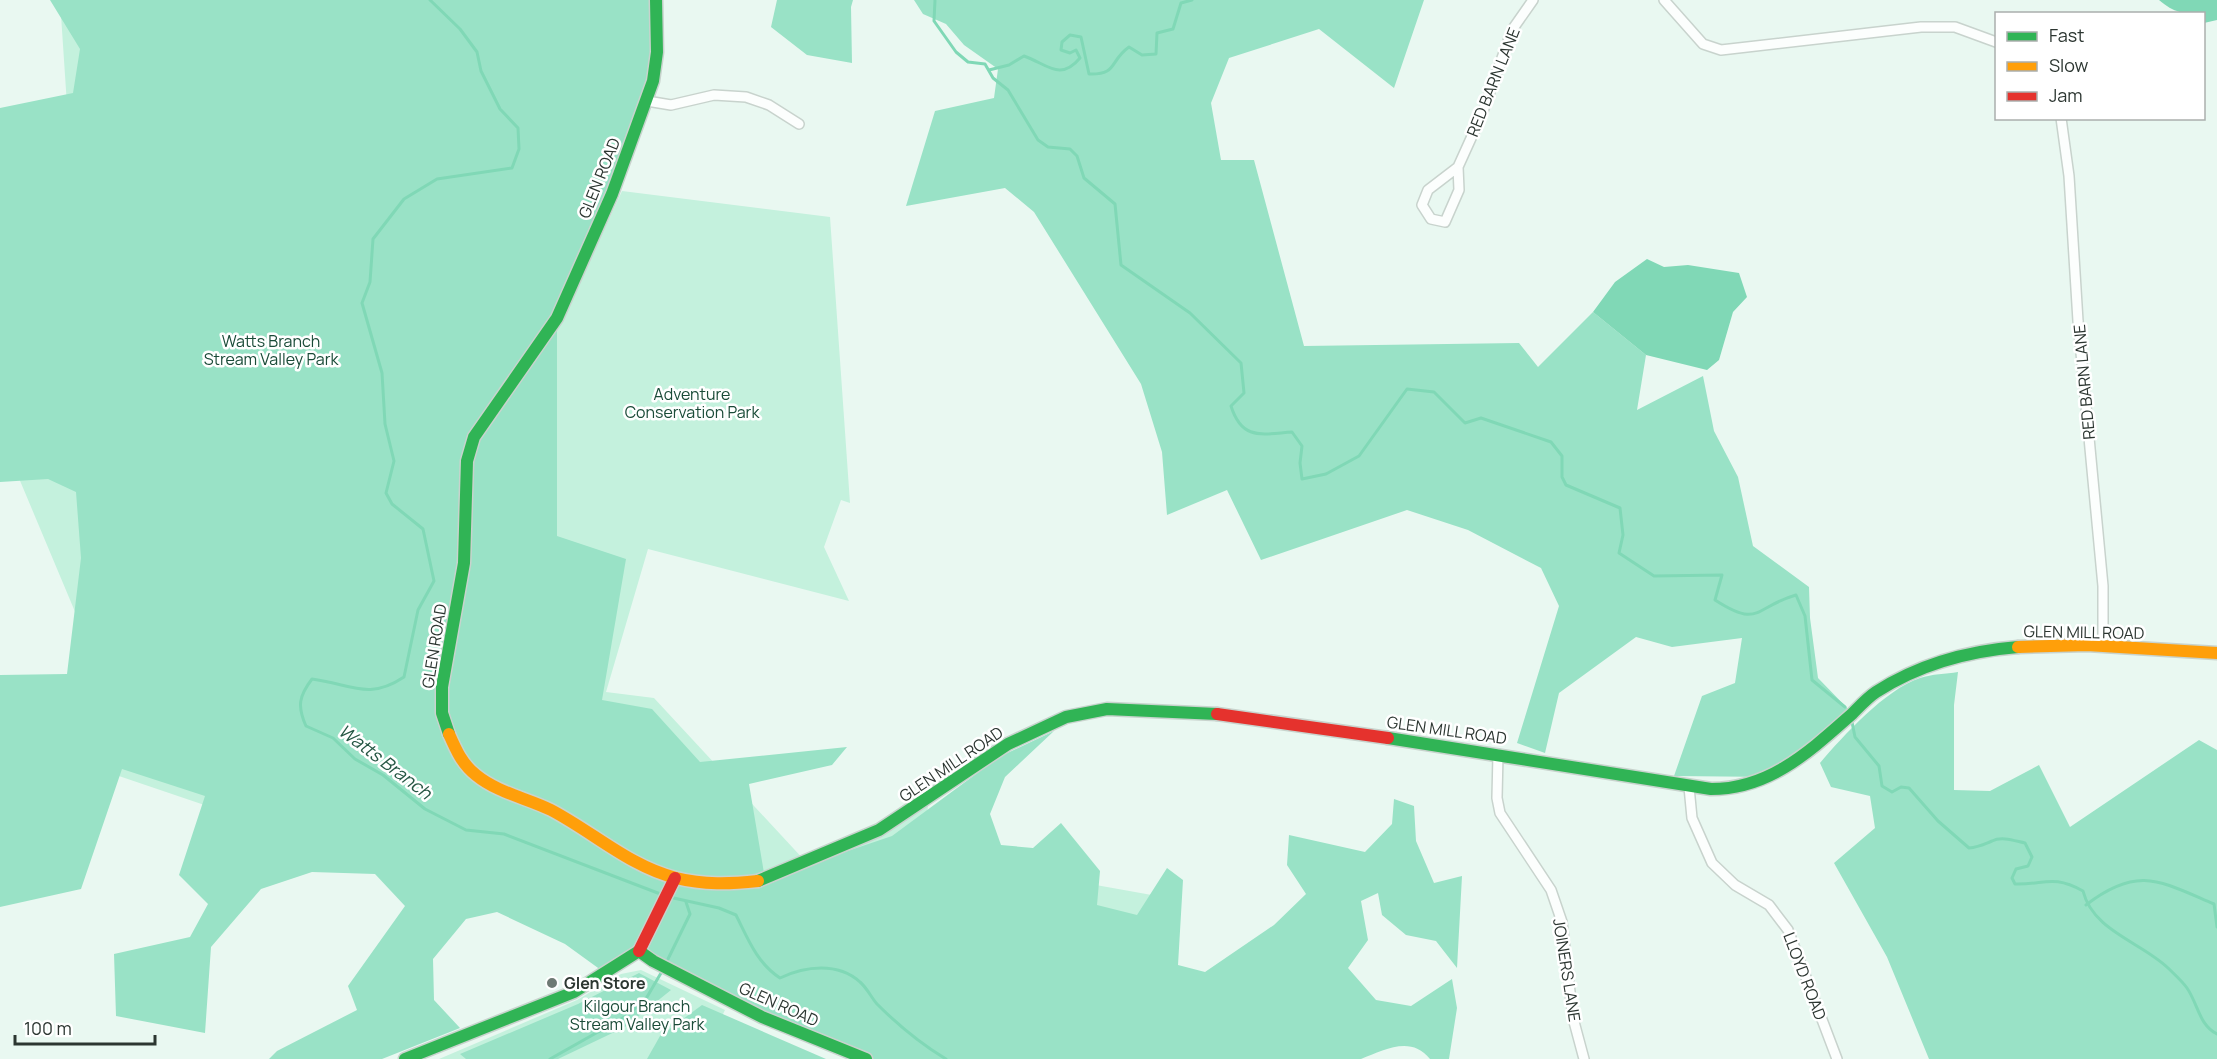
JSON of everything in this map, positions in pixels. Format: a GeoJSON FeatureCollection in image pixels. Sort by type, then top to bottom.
{"type":"FeatureCollection","features":[{"type":"Feature","properties":{"kind":"main road","name":"GLEN ROAD"},"geometry":{"type":"LineString","coordinates":[[656,0],[657,52],[647,101],[613,192],[557,318],[474,437],[467,461],[464,563],[442,687],[442,713],[460,759],[477,776],[500,789],[550,810],[672,883]]}},
{"type":"Feature","properties":{"kind":"main road","name":"GLEN MILL ROAD"},"geometry":{"type":"LineString","coordinates":[[672,883],[716,885],[765,880],[879,830],[1008,744],[1040,727],[1082,712],[1128,710],[1232,715],[1498,754],[1689,787],[1732,789],[1772,777],[1787,768],[1876,692],[1930,664],[1962,655],[2007,648],[2064,645],[2217,653]]}},
{"type":"Feature","properties":{"kind":"main road"},"geometry":{"type":"LineString","coordinates":[[405,1059],[574,993],[639,951],[672,883]]}},
{"type":"Feature","properties":{"kind":"main road","name":"GLEN ROAD"},"geometry":{"type":"LineString","coordinates":[[639,951],[653,962],[762,1017],[866,1059]]}},
{"type":"Feature","properties":{"kind":"street","name":"RED BARN LANE"},"geometry":{"type":"LineString","coordinates":[[1458,167],[1428,190],[1422,205],[1431,219],[1445,222],[1459,190],[1458,167],[1482,114],[1512,30],[1533,0]]}},
{"type":"Feature","properties":{"kind":"street"},"geometry":{"type":"LineString","coordinates":[[1664,0],[1703,44],[1721,50],[1921,27],[1955,27],[1995,42]]}},
{"type":"Feature","properties":{"kind":"street"},"geometry":{"type":"LineString","coordinates":[[647,101],[671,105],[714,95],[746,97],[769,105],[799,124]]}},
{"type":"Feature","properties":{"kind":"street","name":"RED BARN LANE"},"geometry":{"type":"LineString","coordinates":[[2061,120],[2069,176],[2078,321],[2103,586],[2103,647]]}},
{"type":"Feature","properties":{"kind":"street","name":"JOINERS LANE"},"geometry":{"type":"LineString","coordinates":[[1498,754],[1497,798],[1500,813],[1551,890],[1562,922],[1574,1018],[1584,1059]]}},
{"type":"Feature","properties":{"kind":"street","name":"LLOYD ROAD"},"geometry":{"type":"LineString","coordinates":[[1689,787],[1692,818],[1712,863],[1735,885],[1769,905],[1788,930],[1837,1059]]}},
{"type":"Feature","properties":{"kind":"green space","name":"Watts Branch Stream Valley Park"},"geometry":{"type":"Polygon","coordinates":[[[50,0],[656,0],[653,81],[557,318],[557,536],[626,559],[602,700],[652,709],[700,762],[847,747],[832,765],[749,784],[765,879],[892,836],[999,757],[1054,731],[1005,777],[990,814],[1001,845],[1033,848],[1061,823],[1100,871],[1097,905],[1137,915],[1167,868],[1183,880],[1178,965],[1205,972],[1274,925],[1306,894],[1287,865],[1289,835],[1365,852],[1392,824],[1394,799],[1414,806],[1416,841],[1434,883],[1462,876],[1457,968],[1436,941],[1406,935],[1382,915],[1378,893],[1361,901],[1368,940],[1348,968],[1376,1000],[1411,1006],[1452,979],[1457,1008],[1449,1059],[1430,1059],[1423,1052],[1406,1046],[1388,1049],[1361,1059],[866,1059],[790,1029],[639,952],[605,973],[565,944],[497,912],[466,919],[433,959],[434,1000],[460,1028],[382,1059],[269,1059],[277,1051],[357,1010],[348,986],[405,906],[375,874],[312,872],[261,889],[211,947],[205,1033],[116,1016],[114,954],[190,937],[208,904],[179,875],[205,796],[122,769],[81,889],[0,907],[0,675],[67,674],[81,558],[76,492],[48,479],[0,482],[0,108],[73,93],[80,49],[50,0]]]}},
{"type":"Feature","properties":{"kind":"green space","name":"Watts Branch Stream Valley Park"},"geometry":{"type":"Polygon","coordinates":[[[60,0],[558,329],[622,191],[830,217],[850,503],[841,500],[824,547],[849,601],[648,549],[606,692],[654,698],[806,862],[928,803],[924,881],[1068,880],[1174,899],[1157,990],[1383,1030],[676,965],[113,774],[102,676],[0,433],[0,142],[71,165],[60,0]]]}},
{"type":"Feature","properties":{"kind":"green space"},"geometry":{"type":"Polygon","coordinates":[[[777,0],[853,0],[851,7],[852,63],[807,55],[771,27],[777,0]]]}},
{"type":"Feature","properties":{"kind":"green space"},"geometry":{"type":"Polygon","coordinates":[[[914,0],[1424,0],[1394,88],[1319,29],[1229,58],[1211,103],[1221,160],[1254,160],[1304,346],[1519,343],[1538,367],[1593,312],[1646,355],[1637,410],[1703,376],[1714,431],[1738,477],[1753,546],[1809,587],[1810,618],[1818,678],[1852,713],[1772,777],[1674,776],[1702,696],[1735,683],[1742,638],[1672,647],[1636,637],[1559,693],[1545,753],[1517,743],[1559,606],[1541,568],[1468,530],[1407,510],[1261,560],[1227,490],[1167,515],[1162,452],[1141,384],[1034,212],[1005,188],[906,206],[935,111],[994,98],[998,69],[964,45],[946,24],[923,14],[914,0]]]}},
{"type":"Feature","properties":{"kind":"green space"},"geometry":{"type":"Polygon","coordinates":[[[1958,672],[1954,705],[1954,790],[1990,791],[2039,765],[2070,827],[2199,740],[2217,750],[2217,1059],[1929,1059],[1887,957],[1834,863],[1875,828],[1870,796],[1831,787],[1820,763],[1866,714],[1893,692],[1920,678],[1958,672]]]}},
{"type":"Feature","properties":{"kind":"green space","name":"Kilgour Branch Stream Valley Park"},"geometry":{"type":"Polygon","coordinates":[[[641,970],[725,1010],[701,1059],[439,1059],[577,1000],[621,974],[641,970]]]}},
{"type":"Feature","properties":{"kind":"green space"},"geometry":{"type":"Polygon","coordinates":[[[639,973],[671,990],[625,1027],[558,1059],[466,1059],[460,1054],[578,1004],[639,973]]]}},
{"type":"Feature","properties":{"kind":"green space"},"geometry":{"type":"Polygon","coordinates":[[[702,1005],[826,1059],[647,1059],[660,1036],[702,1005]]]}},
{"type":"Feature","properties":{"kind":"shaded area"},"geometry":{"type":"Polygon","coordinates":[[[2159,0],[2217,0],[2217,20],[2205,23],[2205,12],[2180,12],[2159,0]]]}},
{"type":"Feature","properties":{"kind":"shaded area"},"geometry":{"type":"Polygon","coordinates":[[[1647,259],[1664,267],[1688,265],[1739,273],[1747,297],[1733,312],[1719,360],[1707,370],[1646,355],[1593,312],[1615,282],[1647,259]]]}},
{"type":"Feature","properties":{"kind":"waterway","name":"Watts Branch"},"geometry":{"type":"LineString","coordinates":[[430,0],[460,29],[477,52],[481,71],[500,109],[518,128],[519,149],[512,168],[437,179],[404,199],[373,239],[370,282],[362,303],[382,373],[385,424],[394,461],[386,493],[392,504],[423,529],[434,581],[418,610],[404,677],[380,688],[369,689],[312,679],[302,696],[301,713],[306,726],[333,738],[355,759],[383,775],[425,809],[466,830],[504,834],[663,895]]}},
{"type":"Feature","properties":{"kind":"waterway"},"geometry":{"type":"LineString","coordinates":[[935,0],[934,21],[956,52],[968,62],[985,64],[993,78],[1008,90],[1038,140],[1048,147],[1070,149],[1077,156],[1084,178],[1115,204],[1121,265],[1190,313],[1241,363],[1244,393],[1231,406],[1236,417],[1241,425],[1254,433],[1292,432],[1302,446],[1300,463],[1302,479],[1326,474],[1359,456],[1407,389],[1434,392],[1465,423],[1481,418],[1551,442],[1562,456],[1562,477],[1566,485],[1620,508],[1623,535],[1619,553],[1654,576],[1722,575],[1715,600],[1741,613],[1757,613],[1796,595],[1805,616],[1812,680],[1845,707]]}},
{"type":"Feature","properties":{"kind":"waterway"},"geometry":{"type":"LineString","coordinates":[[989,70],[1009,65],[1024,56],[1053,69],[1066,69],[1080,58],[1076,50],[1070,53],[1061,50],[1062,42],[1070,35],[1081,37],[1089,74],[1105,72],[1129,47],[1142,55],[1156,54],[1157,33],[1173,29],[1181,3],[1192,0]]}},
{"type":"Feature","properties":{"kind":"waterway"},"geometry":{"type":"LineString","coordinates":[[1852,722],[1855,737],[1879,766],[1882,786],[1892,792],[1901,787],[1909,788],[1938,821],[1969,848],[2000,839],[2025,843],[2032,857],[2028,866],[2016,869],[2012,878],[2015,884],[2056,882],[2083,891],[2088,905],[2107,926],[2157,959],[2180,980],[2191,994],[2206,1025],[2217,1034]]}},
{"type":"Feature","properties":{"kind":"waterway"},"geometry":{"type":"LineString","coordinates":[[2086,905],[2120,885],[2135,881],[2149,881],[2179,889],[2214,904],[2217,927]]}},
{"type":"Feature","properties":{"kind":"waterway","name":"Watts Branch"},"geometry":{"type":"LineString","coordinates":[[669,897],[719,908],[736,915],[759,958],[780,978],[800,971],[821,968],[842,971],[851,976],[862,984],[877,1004],[893,1019],[919,1041],[946,1059]]}},
{"type":"Feature","properties":{"kind":"waterway"},"geometry":{"type":"LineString","coordinates":[[668,959],[690,914],[686,902]]}},
{"type":"Feature","properties":{"kind":"waterway"},"geometry":{"type":"LineString","coordinates":[[550,1059],[628,1015],[647,997],[661,973]]}},
{"type":"Feature","properties":{"kind":"traffic: fast"},"geometry":{"type":"LineString","coordinates":[[449,734],[442,713],[442,687],[464,563],[467,461],[474,437],[557,318],[612,194],[653,81],[657,52],[656,0]]}},
{"type":"Feature","properties":{"kind":"traffic: fast"},"geometry":{"type":"LineString","coordinates":[[1388,738],[1711,789],[1732,787],[1770,775],[1788,765],[1821,741],[1873,694],[1892,682],[1944,661],[1981,652],[2018,647]]}},
{"type":"Feature","properties":{"kind":"traffic: fast"},"geometry":{"type":"LineString","coordinates":[[758,881],[879,830],[1008,744],[1066,717],[1107,709],[1217,714]]}},
{"type":"Feature","properties":{"kind":"traffic: fast"},"geometry":{"type":"LineString","coordinates":[[639,951],[653,961],[762,1017],[866,1059]]}},
{"type":"Feature","properties":{"kind":"traffic: fast"},"geometry":{"type":"LineString","coordinates":[[405,1059],[574,992],[639,951]]}},
{"type":"Feature","properties":{"kind":"traffic: slow"},"geometry":{"type":"LineString","coordinates":[[2018,647],[2087,645],[2217,653]]}},
{"type":"Feature","properties":{"kind":"traffic: slow"},"geometry":{"type":"LineString","coordinates":[[449,734],[463,761],[471,771],[485,781],[503,791],[551,810],[627,857],[659,873],[707,883],[758,881]]}},
{"type":"Feature","properties":{"kind":"traffic: jam"},"geometry":{"type":"LineString","coordinates":[[1217,714],[1388,738]]}},
{"type":"Feature","properties":{"kind":"traffic: jam"},"geometry":{"type":"LineString","coordinates":[[639,951],[675,878]]}},
{"type":"Feature","properties":{"kind":"place","name":"Glen Store"},"geometry":{"type":"Point","coordinates":[552,983]}},
{"type":"Feature","properties":{"kind":"park label","name":"Adventure Conservation Park"},"geometry":{"type":"Point","coordinates":[692,403]}}]}
